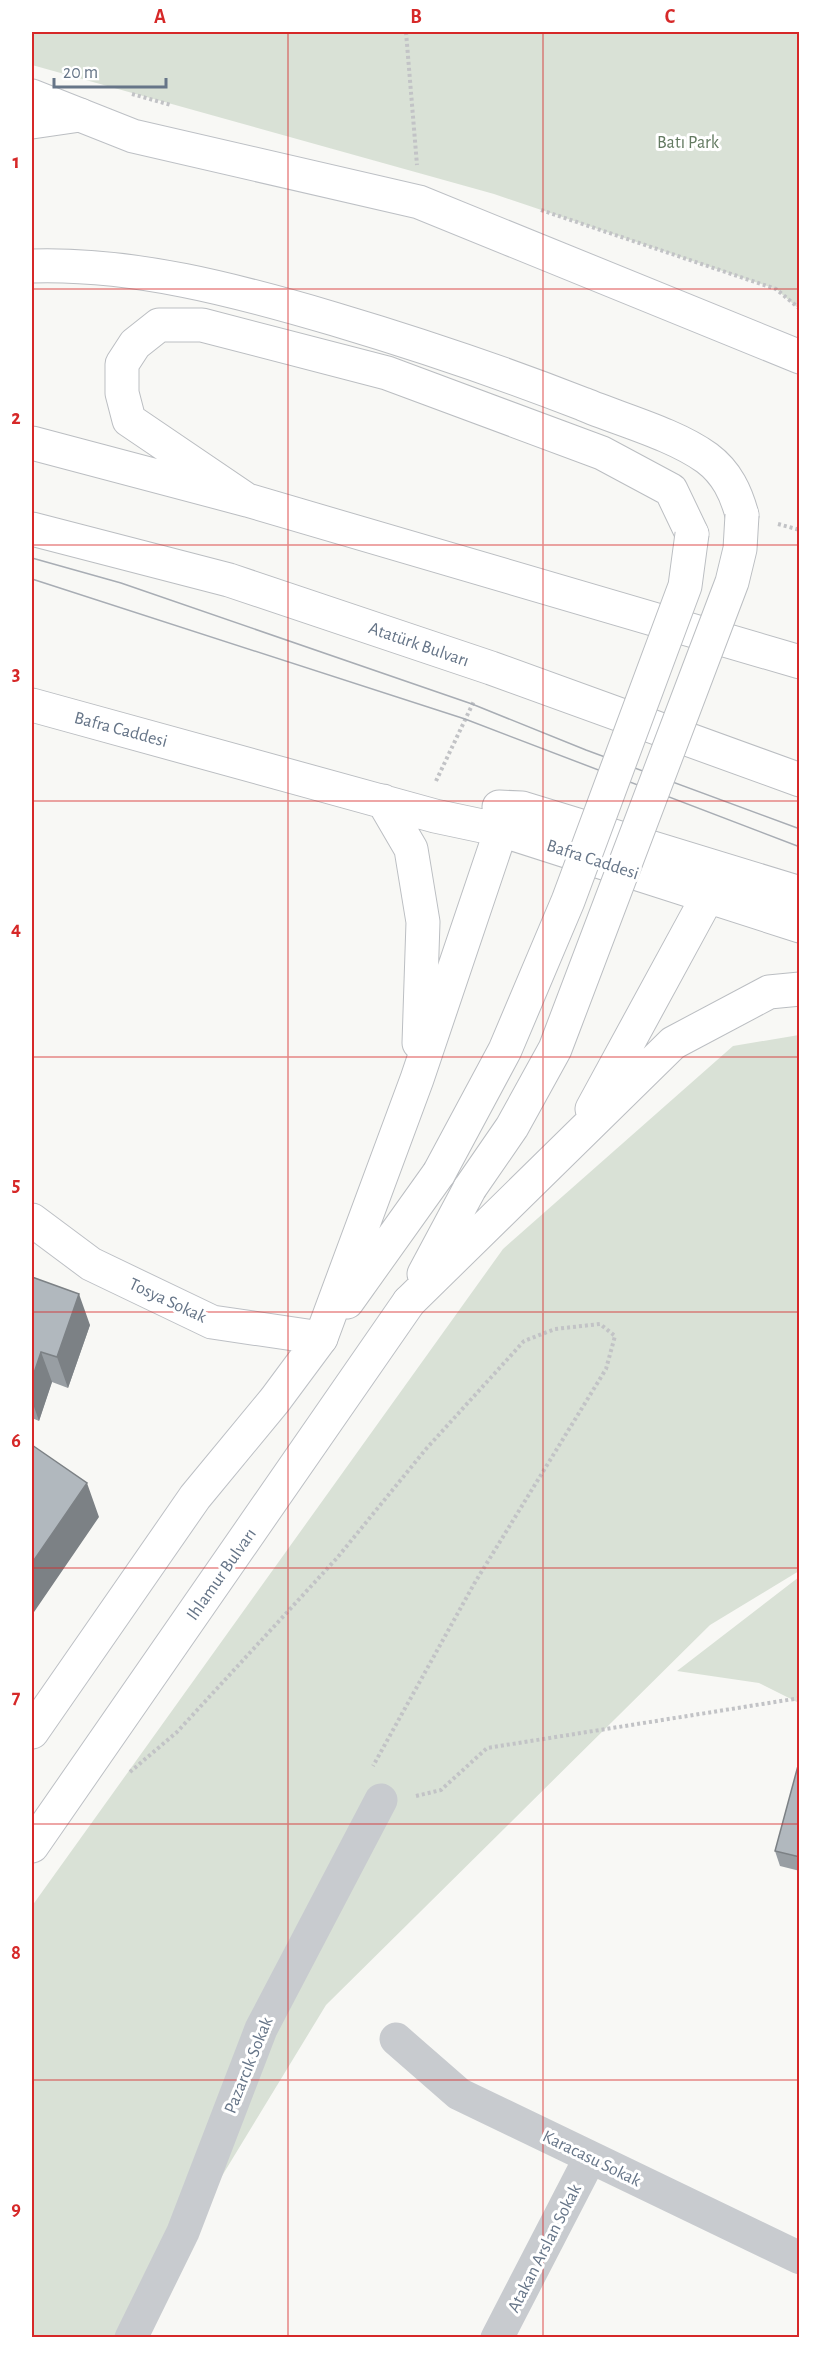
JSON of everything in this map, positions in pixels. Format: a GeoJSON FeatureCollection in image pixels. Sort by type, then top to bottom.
{"type":"FeatureCollection","features":[{"type":"Feature","properties":{"kind":"main road"},"geometry":{"type":"LineString","coordinates":[[32,96],[133,136],[419,201],[800,357]]}},
{"type":"Feature","properties":{"kind":"main road"},"geometry":{"type":"LineString","coordinates":[[32,123],[80,115]]}},
{"type":"Feature","properties":{"kind":"main road"},"geometry":{"type":"LineString","coordinates":[[32,267],[74,265],[181,279],[278,302],[449,354],[671,440],[708,459],[735,489],[742,515],[740,549],[732,582],[555,1049],[512,1127],[470,1188],[409,1302]]}},
{"type":"Feature","properties":{"kind":"main road"},"geometry":{"type":"LineString","coordinates":[[32,1732],[195,1497],[275,1400],[439,1173],[505,1050],[568,901],[685,586],[692,534],[671,490],[602,453],[387,373],[202,325],[159,325],[135,344],[122,364],[122,393],[129,420],[247,500]]}},
{"type":"Feature","properties":{"kind":"main road"},"geometry":{"type":"LineString","coordinates":[[32,443],[247,500],[800,662]]}},
{"type":"Feature","properties":{"kind":"main road","name":"Atatürk Bulvarı"},"geometry":{"type":"LineString","coordinates":[[32,530],[229,580],[491,668],[800,780]]}},
{"type":"Feature","properties":{"kind":"main road","name":"Bafra Caddesi"},"geometry":{"type":"LineString","coordinates":[[32,705],[435,816],[511,819],[708,896],[800,926]]}},
{"type":"Feature","properties":{"kind":"main road"},"geometry":{"type":"LineString","coordinates":[[383,801],[411,849],[423,922],[417,1079]]}},
{"type":"Feature","properties":{"kind":"main road","name":"Bafra Caddesi"},"geometry":{"type":"LineString","coordinates":[[383,801],[425,803],[511,819],[699,862],[800,893]]}},
{"type":"Feature","properties":{"kind":"main road"},"geometry":{"type":"LineString","coordinates":[[321,1338],[511,819]]}},
{"type":"Feature","properties":{"kind":"main road"},"geometry":{"type":"LineString","coordinates":[[575,1139],[708,896],[699,862]]}},
{"type":"Feature","properties":{"kind":"main road"},"geometry":{"type":"LineString","coordinates":[[409,1302],[673,1043],[769,992],[800,989]]}},
{"type":"Feature","properties":{"kind":"main road","name":"Tosya Sokak"},"geometry":{"type":"LineString","coordinates":[[32,1220],[92,1264],[212,1322],[321,1338]]}},
{"type":"Feature","properties":{"kind":"main road","name":"Ihlamur Bulvarı"},"geometry":{"type":"LineString","coordinates":[[32,1846],[409,1302]]}},
{"type":"Feature","properties":{"kind":"street","name":"Pazarcık Sokak"},"geometry":{"type":"LineString","coordinates":[[131,2337],[183,2232],[261,2029],[381,1800]]}},
{"type":"Feature","properties":{"kind":"street","name":"Karacasu Sokak"},"geometry":{"type":"LineString","coordinates":[[396,2039],[459,2094],[800,2258]]}},
{"type":"Feature","properties":{"kind":"street","name":"Atakan Arslan Sokak"},"geometry":{"type":"LineString","coordinates":[[497,2337],[590,2158]]}},
{"type":"Feature","properties":{"kind":"path"},"geometry":{"type":"LineString","coordinates":[[406,32],[419,201]]}},
{"type":"Feature","properties":{"kind":"path"},"geometry":{"type":"LineString","coordinates":[[425,803],[491,668]]}},
{"type":"Feature","properties":{"kind":"path"},"geometry":{"type":"LineString","coordinates":[[123,1778],[177,1732],[337,1558],[426,1449],[524,1341],[555,1329],[600,1324],[615,1336],[606,1369],[474,1584],[368,1773],[381,1800],[405,1799],[441,1790],[487,1748],[800,1698]]}},
{"type":"Feature","properties":{"kind":"green space","name":"Batı Park"},"geometry":{"type":"Polygon","coordinates":[[[32,32],[799,32],[799,309],[776,289],[494,194],[32,65],[32,32]]]}},
{"type":"Feature","properties":{"kind":"green space"},"geometry":{"type":"Polygon","coordinates":[[[799,1035],[799,1571],[710,1625],[326,2005],[124,2337],[32,2338],[32,1906],[503,1249],[733,1046],[799,1035]]]}},
{"type":"Feature","properties":{"kind":"green space"},"geometry":{"type":"Polygon","coordinates":[[[799,1577],[799,1703],[759,1683],[677,1671],[799,1577]]]}},
{"type":"Feature","properties":{"kind":"building"},"geometry":{"type":"Polygon","coordinates":[[[32,1277],[79,1294],[57,1357],[41,1352],[32,1379],[32,1277]]]}},
{"type":"Feature","properties":{"kind":"building"},"geometry":{"type":"Polygon","coordinates":[[[32,1445],[87,1483],[32,1563],[32,1445]]]}},
{"type":"Feature","properties":{"kind":"building"},"geometry":{"type":"Polygon","coordinates":[[[800,1762],[800,1857],[775,1851],[800,1762]]]}},
{"type":"Feature","properties":{"kind":"tram line"},"geometry":{"type":"LineString","coordinates":[[32,558],[121,583],[472,704],[586,750],[800,829]]}},
{"type":"Feature","properties":{"kind":"tram line"},"geometry":{"type":"LineString","coordinates":[[32,579],[465,719],[800,847]]}}]}
